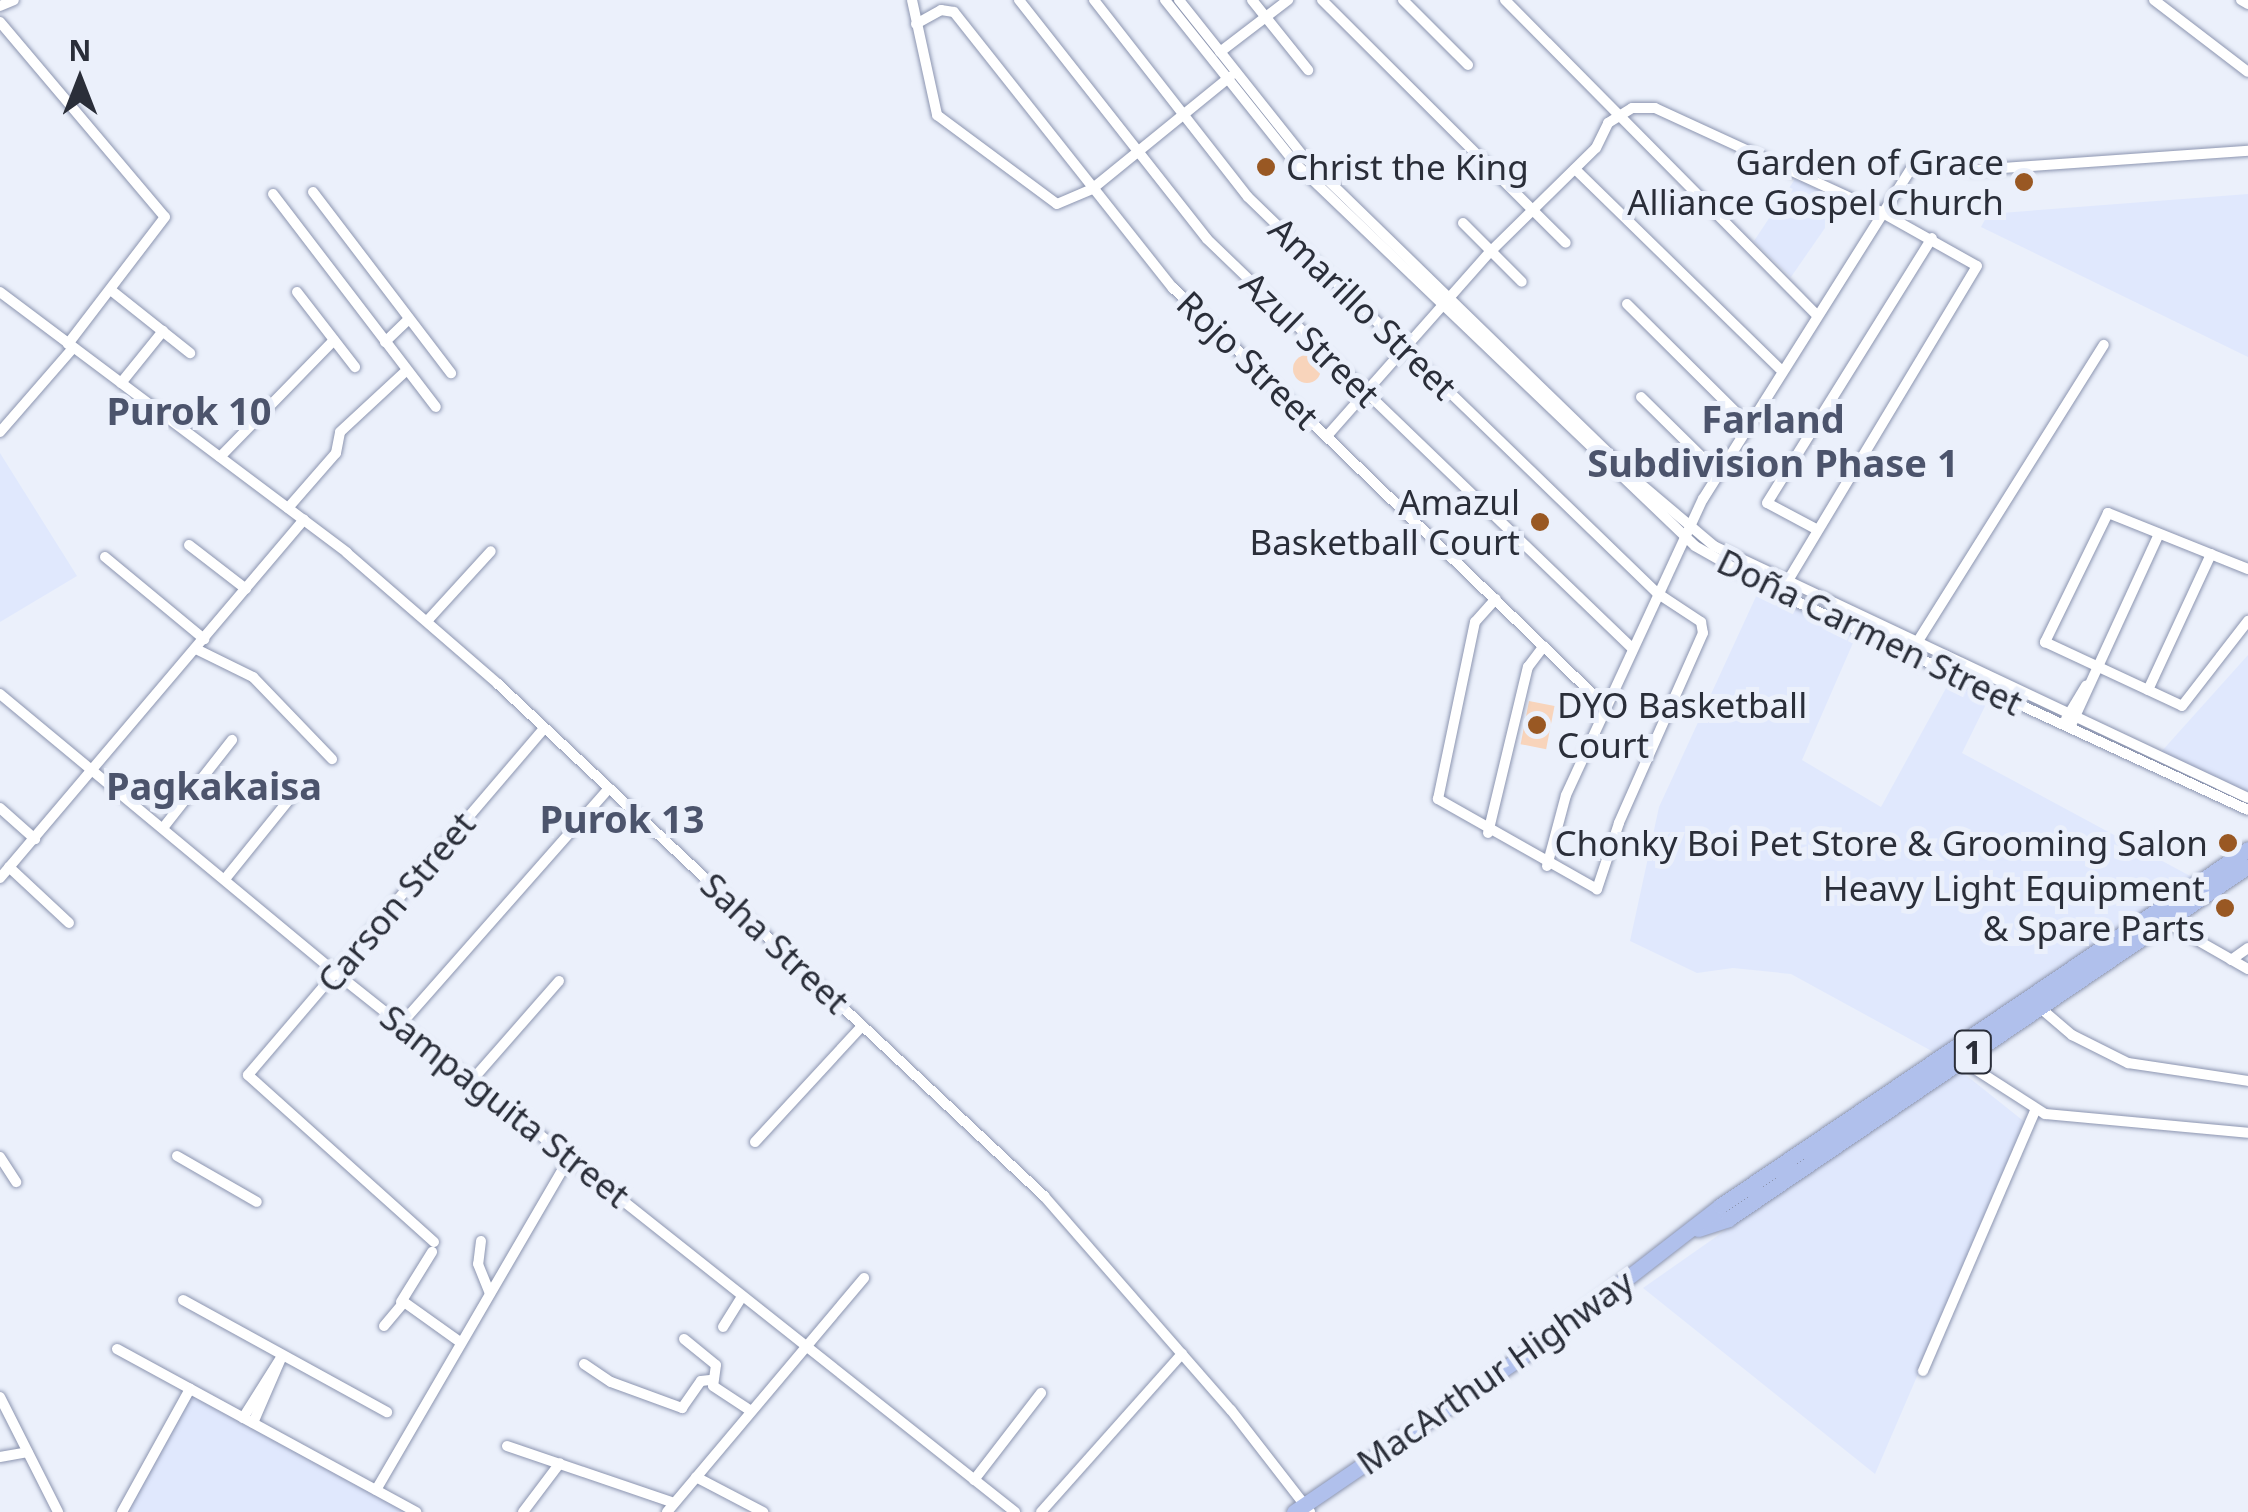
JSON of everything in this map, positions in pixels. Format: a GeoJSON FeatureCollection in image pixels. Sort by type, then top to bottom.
{"type":"FeatureCollection","features":[{"type":"Feature","properties":{"kind":"highway","name":"MacArthur Highway"},"geometry":{"type":"LineString","coordinates":[[2160,919],[2248,849]]}},
{"type":"Feature","properties":{"kind":"highway","name":"MacArthur Highway"},"geometry":{"type":"LineString","coordinates":[[1303,1510],[1695,1230],[1720,1206],[2160,919],[2248,866]]}},
{"type":"Feature","properties":{"kind":"highway","name":"MacArthur Highway"},"geometry":{"type":"LineString","coordinates":[[1695,1230],[1728,1219],[1960,1060],[2034,1002]]}},
{"type":"Feature","properties":{"kind":"street"},"geometry":{"type":"LineString","coordinates":[[0,6],[14,0]]}},
{"type":"Feature","properties":{"kind":"street"},"geometry":{"type":"LineString","coordinates":[[912,0],[938,114],[1062,205],[1092,189],[1231,76]]}},
{"type":"Feature","properties":{"kind":"street","name":"Azul Street"},"geometry":{"type":"LineString","coordinates":[[1019,0],[1207,239],[1633,649]]}},
{"type":"Feature","properties":{"kind":"street","name":"Amarillo Street"},"geometry":{"type":"LineString","coordinates":[[1094,0],[1248,198],[1658,594],[1699,618],[1704,633],[1619,822],[1602,884],[1590,890],[1546,866]]}},
{"type":"Feature","properties":{"kind":"street","name":"Doña Carmen Street"},"geometry":{"type":"LineString","coordinates":[[1165,0],[1299,160],[1687,532],[1783,589],[2069,721],[2248,798]]}},
{"type":"Feature","properties":{"kind":"street","name":"Doña Carmen Street"},"geometry":{"type":"LineString","coordinates":[[1179,0],[1220,52],[1231,76]]}},
{"type":"Feature","properties":{"kind":"street"},"geometry":{"type":"LineString","coordinates":[[1252,0],[1308,70]]}},
{"type":"Feature","properties":{"kind":"street"},"geometry":{"type":"LineString","coordinates":[[1220,52],[1288,0]]}},
{"type":"Feature","properties":{"kind":"street"},"geometry":{"type":"LineString","coordinates":[[1322,0],[1566,243]]}},
{"type":"Feature","properties":{"kind":"street"},"geometry":{"type":"LineString","coordinates":[[1403,0],[1468,65]]}},
{"type":"Feature","properties":{"kind":"street"},"geometry":{"type":"LineString","coordinates":[[1505,0],[1815,312]]}},
{"type":"Feature","properties":{"kind":"street"},"geometry":{"type":"LineString","coordinates":[[2155,0],[2248,72]]}},
{"type":"Feature","properties":{"kind":"street"},"geometry":{"type":"LineString","coordinates":[[2241,0],[2248,4]]}},
{"type":"Feature","properties":{"kind":"street","name":"Rojo Street"},"geometry":{"type":"LineString","coordinates":[[916,24],[941,10],[954,12],[1173,288],[1606,707]]}},
{"type":"Feature","properties":{"kind":"street"},"geometry":{"type":"LineString","coordinates":[[0,22],[165,217],[71,346],[0,432]]}},
{"type":"Feature","properties":{"kind":"street"},"geometry":{"type":"LineString","coordinates":[[1326,436],[1490,252],[1575,169],[1618,117],[1632,108],[1655,108],[1932,238],[1971,259],[1978,273],[1816,529],[1783,589]]}},
{"type":"Feature","properties":{"kind":"street"},"geometry":{"type":"LineString","coordinates":[[1496,599],[1475,622],[1437,795],[1444,807],[1546,866],[1566,795],[1717,472],[1879,211],[1911,169],[1926,160],[1974,170],[2248,151]]}},
{"type":"Feature","properties":{"kind":"street"},"geometry":{"type":"LineString","coordinates":[[1575,169],[1780,369]]}},
{"type":"Feature","properties":{"kind":"street"},"geometry":{"type":"LineString","coordinates":[[313,192],[452,373]]}},
{"type":"Feature","properties":{"kind":"street"},"geometry":{"type":"LineString","coordinates":[[273,194],[436,407]]}},
{"type":"Feature","properties":{"kind":"street"},"geometry":{"type":"LineString","coordinates":[[1463,223],[1522,282]]}},
{"type":"Feature","properties":{"kind":"street"},"geometry":{"type":"LineString","coordinates":[[1816,529],[1767,503],[1932,238]]}},
{"type":"Feature","properties":{"kind":"street"},"geometry":{"type":"LineString","coordinates":[[112,291],[190,353]]}},
{"type":"Feature","properties":{"kind":"street","name":"Saha Street"},"geometry":{"type":"LineString","coordinates":[[0,292],[304,520],[428,620],[609,788],[1044,1196],[1182,1354],[1303,1510]]}},
{"type":"Feature","properties":{"kind":"street"},"geometry":{"type":"LineString","coordinates":[[297,292],[355,367]]}},
{"type":"Feature","properties":{"kind":"street"},"geometry":{"type":"LineString","coordinates":[[1627,304],[1746,423]]}},
{"type":"Feature","properties":{"kind":"street"},"geometry":{"type":"LineString","coordinates":[[385,342],[409,318]]}},
{"type":"Feature","properties":{"kind":"street"},"geometry":{"type":"LineString","coordinates":[[121,384],[162,331]]}},
{"type":"Feature","properties":{"kind":"street"},"geometry":{"type":"LineString","coordinates":[[220,456],[334,340]]}},
{"type":"Feature","properties":{"kind":"street"},"geometry":{"type":"LineString","coordinates":[[1913,649],[2104,345]]}},
{"type":"Feature","properties":{"kind":"street"},"geometry":{"type":"LineString","coordinates":[[288,508],[336,453],[340,432],[407,370]]}},
{"type":"Feature","properties":{"kind":"street"},"geometry":{"type":"LineString","coordinates":[[1642,397],[1717,472]]}},
{"type":"Feature","properties":{"kind":"street"},"geometry":{"type":"LineString","coordinates":[[2248,569],[2108,513],[2045,642],[2182,706],[2248,622]]}},
{"type":"Feature","properties":{"kind":"street"},"geometry":{"type":"LineString","coordinates":[[0,878],[304,520]]}},
{"type":"Feature","properties":{"kind":"street"},"geometry":{"type":"LineString","coordinates":[[2069,721],[2159,534]]}},
{"type":"Feature","properties":{"kind":"street"},"geometry":{"type":"LineString","coordinates":[[189,545],[246,589]]}},
{"type":"Feature","properties":{"kind":"street"},"geometry":{"type":"LineString","coordinates":[[428,620],[491,551]]}},
{"type":"Feature","properties":{"kind":"street"},"geometry":{"type":"LineString","coordinates":[[2148,690],[2211,554]]}},
{"type":"Feature","properties":{"kind":"street"},"geometry":{"type":"LineString","coordinates":[[105,557],[200,644],[253,676],[332,759]]}},
{"type":"Feature","properties":{"kind":"street"},"geometry":{"type":"LineString","coordinates":[[1488,833],[1528,667],[1544,646]]}},
{"type":"Feature","properties":{"kind":"street","name":"Sampaguita Street"},"geometry":{"type":"LineString","coordinates":[[0,694],[336,973],[572,1155],[804,1346],[1015,1512]]}},
{"type":"Feature","properties":{"kind":"street","name":"Doña Carmen Street"},"geometry":{"type":"LineString","coordinates":[[2069,721],[2248,810]]}},
{"type":"Feature","properties":{"kind":"street","name":"Carson Street"},"geometry":{"type":"LineString","coordinates":[[401,1302],[433,1247],[248,1075],[544,728]]}},
{"type":"Feature","properties":{"kind":"street"},"geometry":{"type":"LineString","coordinates":[[163,828],[232,740]]}},
{"type":"Feature","properties":{"kind":"street"},"geometry":{"type":"LineString","coordinates":[[402,1023],[609,788]]}},
{"type":"Feature","properties":{"kind":"street"},"geometry":{"type":"LineString","coordinates":[[225,880],[296,790]]}},
{"type":"Feature","properties":{"kind":"street"},"geometry":{"type":"LineString","coordinates":[[0,808],[35,839]]}},
{"type":"Feature","properties":{"kind":"street"},"geometry":{"type":"LineString","coordinates":[[10,867],[69,924]]}},
{"type":"Feature","properties":{"kind":"street"},"geometry":{"type":"LineString","coordinates":[[2160,919],[2248,970]]}},
{"type":"Feature","properties":{"kind":"street"},"geometry":{"type":"LineString","coordinates":[[2232,960],[2248,948]]}},
{"type":"Feature","properties":{"kind":"street"},"geometry":{"type":"LineString","coordinates":[[474,1078],[558,981]]}},
{"type":"Feature","properties":{"kind":"street"},"geometry":{"type":"LineString","coordinates":[[2034,1002],[2072,1036],[2128,1063],[2248,1080]]}},
{"type":"Feature","properties":{"kind":"street"},"geometry":{"type":"LineString","coordinates":[[755,1142],[862,1027]]}},
{"type":"Feature","properties":{"kind":"street"},"geometry":{"type":"LineString","coordinates":[[1960,1060],[2035,1111],[2248,1133]]}},
{"type":"Feature","properties":{"kind":"street"},"geometry":{"type":"LineString","coordinates":[[1922,1371],[2035,1111]]}},
{"type":"Feature","properties":{"kind":"street"},"geometry":{"type":"LineString","coordinates":[[376,1490],[572,1155]]}},
{"type":"Feature","properties":{"kind":"street"},"geometry":{"type":"LineString","coordinates":[[177,1156],[257,1202]]}},
{"type":"Feature","properties":{"kind":"street"},"geometry":{"type":"LineString","coordinates":[[0,1157],[16,1182]]}},
{"type":"Feature","properties":{"kind":"street"},"geometry":{"type":"LineString","coordinates":[[481,1242],[478,1264],[490,1294]]}},
{"type":"Feature","properties":{"kind":"street"},"geometry":{"type":"LineString","coordinates":[[508,1446],[560,1462],[670,1508],[864,1278]]}},
{"type":"Feature","properties":{"kind":"street"},"geometry":{"type":"LineString","coordinates":[[722,1327],[742,1296]]}},
{"type":"Feature","properties":{"kind":"street"},"geometry":{"type":"LineString","coordinates":[[183,1300],[387,1412]]}},
{"type":"Feature","properties":{"kind":"street"},"geometry":{"type":"LineString","coordinates":[[384,1326],[401,1302],[460,1342]]}},
{"type":"Feature","properties":{"kind":"street"},"geometry":{"type":"LineString","coordinates":[[684,1339],[716,1365],[710,1380]]}},
{"type":"Feature","properties":{"kind":"street"},"geometry":{"type":"LineString","coordinates":[[117,1348],[416,1512]]}},
{"type":"Feature","properties":{"kind":"street"},"geometry":{"type":"LineString","coordinates":[[1041,1512],[1182,1354]]}},
{"type":"Feature","properties":{"kind":"street"},"geometry":{"type":"LineString","coordinates":[[248,1420],[282,1356]]}},
{"type":"Feature","properties":{"kind":"street"},"geometry":{"type":"LineString","coordinates":[[584,1364],[611,1382],[682,1408],[701,1381],[710,1380],[751,1411]]}},
{"type":"Feature","properties":{"kind":"street"},"geometry":{"type":"LineString","coordinates":[[122,1512],[190,1389]]}},
{"type":"Feature","properties":{"kind":"street"},"geometry":{"type":"LineString","coordinates":[[974,1480],[1042,1393]]}},
{"type":"Feature","properties":{"kind":"street"},"geometry":{"type":"LineString","coordinates":[[0,1397],[58,1512]]}},
{"type":"Feature","properties":{"kind":"street"},"geometry":{"type":"LineString","coordinates":[[0,1457],[28,1452]]}},
{"type":"Feature","properties":{"kind":"street"},"geometry":{"type":"LineString","coordinates":[[523,1512],[560,1462]]}},
{"type":"Feature","properties":{"kind":"street"},"geometry":{"type":"LineString","coordinates":[[696,1477],[764,1512]]}},
{"type":"Feature","properties":{"kind":"shaded area"},"geometry":{"type":"Polygon","coordinates":[[[1795,179],[1843,202],[1791,277],[1754,241],[1795,179]]]}},
{"type":"Feature","properties":{"kind":"shaded area"},"geometry":{"type":"Polygon","coordinates":[[[2248,194],[2248,357],[1981,227],[1988,214],[2248,194]]]}},
{"type":"Feature","properties":{"kind":"shaded area"},"geometry":{"type":"Polygon","coordinates":[[[1307,355],[1317,359],[1321,369],[1317,379],[1307,383],[1297,379],[1293,369],[1297,359],[1307,355]]]}},
{"type":"Feature","properties":{"kind":"shaded area"},"geometry":{"type":"Polygon","coordinates":[[[0,453],[77,576],[0,622],[0,453]]]}},
{"type":"Feature","properties":{"kind":"shaded area"},"geometry":{"type":"Polygon","coordinates":[[[1759,590],[1856,636],[1802,760],[1881,807],[1951,679],[1989,698],[1962,753],[2192,877],[1939,1055],[1791,974],[1733,968],[1697,973],[1630,941],[1659,807],[1759,590]]]}},
{"type":"Feature","properties":{"kind":"shaded area"},"geometry":{"type":"Polygon","coordinates":[[[2248,655],[2248,792],[2161,752],[2248,655]]]}},
{"type":"Feature","properties":{"kind":"shaded area","name":"DYO Basketball Court"},"geometry":{"type":"Polygon","coordinates":[[[1529,701],[1555,706],[1546,749],[1521,744],[1529,701]]]}},
{"type":"Feature","properties":{"kind":"shaded area"},"geometry":{"type":"Polygon","coordinates":[[[1957,1068],[2026,1123],[1875,1474],[1643,1288],[1957,1068]]]}},
{"type":"Feature","properties":{"kind":"shaded area"},"geometry":{"type":"Polygon","coordinates":[[[192,1396],[407,1512],[125,1512],[192,1396]]]}},
{"type":"Feature","properties":{"kind":"place","name":"Christ the King"},"geometry":{"type":"Point","coordinates":[1266,167]}},
{"type":"Feature","properties":{"kind":"place","name":"Garden of Grace Alliance Gospel Church"},"geometry":{"type":"Point","coordinates":[2024,182]}},
{"type":"Feature","properties":{"kind":"place","name":"Amazul Basketball Court"},"geometry":{"type":"Point","coordinates":[1540,522]}},
{"type":"Feature","properties":{"kind":"place","name":"DYO Basketball Court"},"geometry":{"type":"Point","coordinates":[1537,725]}},
{"type":"Feature","properties":{"kind":"place","name":"Chonky Boi Pet Store & Grooming Salon"},"geometry":{"type":"Point","coordinates":[2228,843]}},
{"type":"Feature","properties":{"kind":"place","name":"Heavy Light Equipment & Spare Parts"},"geometry":{"type":"Point","coordinates":[2225,908]}},
{"type":"Feature","properties":{"kind":"district","name":"Purok 10"},"geometry":{"type":"Point","coordinates":[189,411]}},
{"type":"Feature","properties":{"kind":"district","name":"Farland Subdivision Phase 1"},"geometry":{"type":"Point","coordinates":[1773,441]}},
{"type":"Feature","properties":{"kind":"district","name":"Pagkakaisa"},"geometry":{"type":"Point","coordinates":[214,786]}},
{"type":"Feature","properties":{"kind":"district","name":"Purok 13"},"geometry":{"type":"Point","coordinates":[622,819]}}]}
